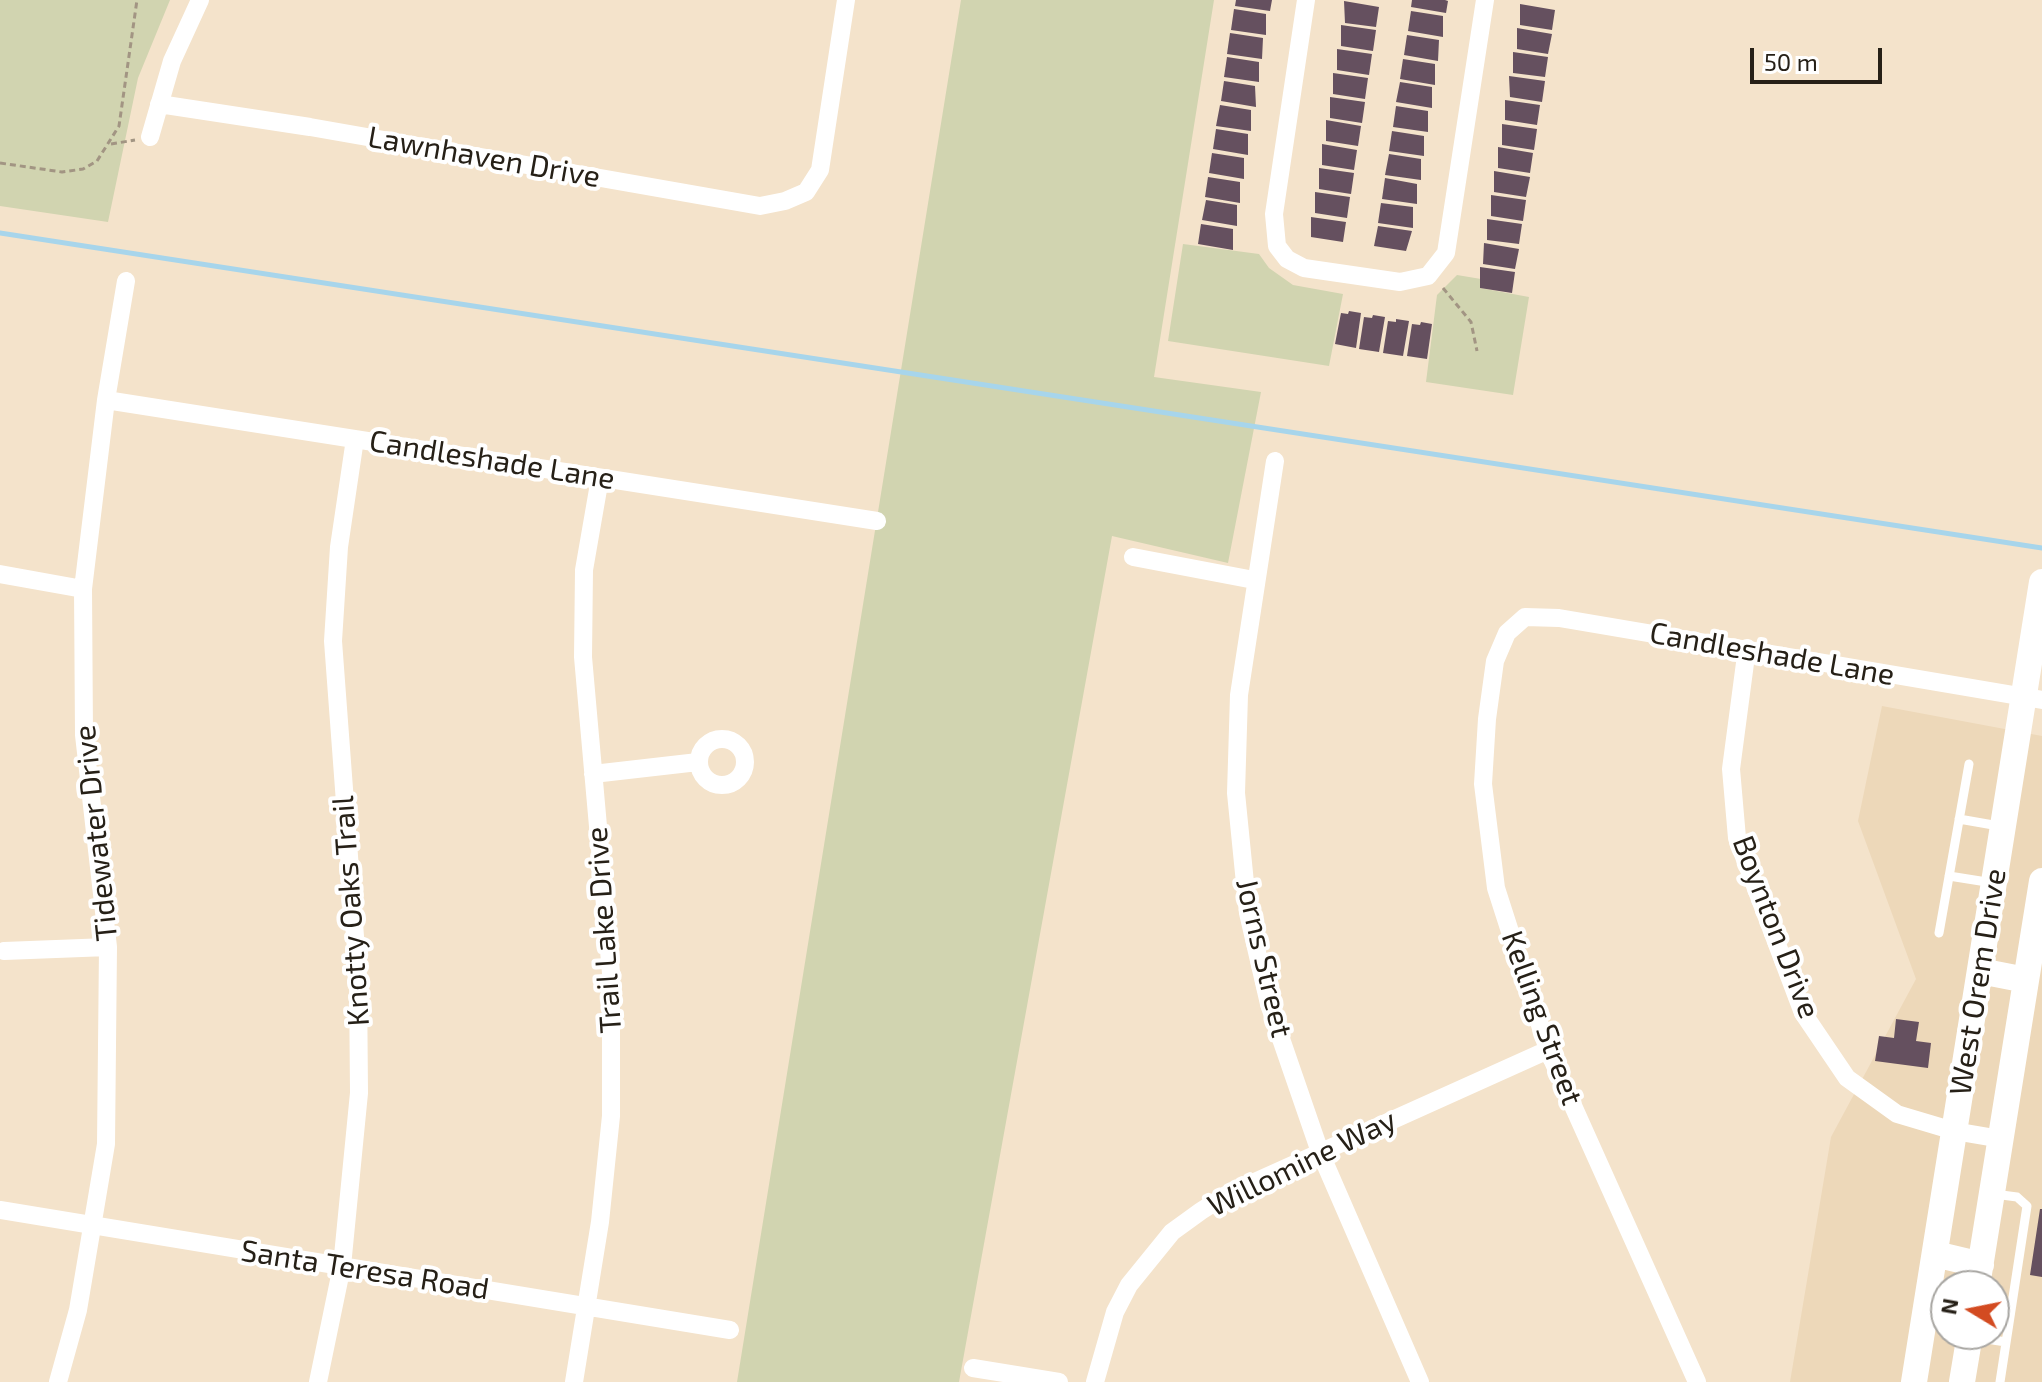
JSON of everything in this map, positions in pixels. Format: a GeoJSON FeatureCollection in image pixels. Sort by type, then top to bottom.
{"type":"FeatureCollection","features":[{"type":"Feature","properties":{"kind":"main road","name":"West Orem Drive"},"geometry":{"type":"LineString","coordinates":[[1914,1382],[2003,826],[2033,698],[2042,582]]}},
{"type":"Feature","properties":{"kind":"main road","name":"West Orem Drive"},"geometry":{"type":"LineString","coordinates":[[1980,1270],[2042,881]]}},
{"type":"Feature","properties":{"kind":"main road"},"geometry":{"type":"LineString","coordinates":[[1980,971],[2026,980]]}},
{"type":"Feature","properties":{"kind":"main road"},"geometry":{"type":"LineString","coordinates":[[1935,1254],[1969,1270]]}},
{"type":"Feature","properties":{"kind":"main road"},"geometry":{"type":"LineString","coordinates":[[1962,1382],[1967,1350]]}},
{"type":"Feature","properties":{"kind":"street"},"geometry":{"type":"LineString","coordinates":[[150,137],[172,61],[200,0]]}},
{"type":"Feature","properties":{"kind":"street","name":"Lawnhaven Drive"},"geometry":{"type":"LineString","coordinates":[[159,104],[310,127],[760,206],[785,201],[806,192],[820,170],[846,0]]}},
{"type":"Feature","properties":{"kind":"street"},"geometry":{"type":"LineString","coordinates":[[1306,0],[1274,214],[1274,238],[1287,259],[1304,268],[1400,282],[1419,280],[1436,270],[1448,242],[1485,0]]}},
{"type":"Feature","properties":{"kind":"street","name":"Tidewater Drive"},"geometry":{"type":"LineString","coordinates":[[58,1382],[78,1310],[107,1129],[108,947],[84,735],[83,589],[106,400],[126,281]]}},
{"type":"Feature","properties":{"kind":"street","name":"Candleshade Lane"},"geometry":{"type":"LineString","coordinates":[[106,400],[877,521]]}},
{"type":"Feature","properties":{"kind":"street","name":"Knotty Oaks Trail"},"geometry":{"type":"LineString","coordinates":[[318,1382],[342,1266],[356,1153],[361,1034],[333,641],[339,547],[355,439]]}},
{"type":"Feature","properties":{"kind":"street","name":"Jorns Street"},"geometry":{"type":"LineString","coordinates":[[1275,461],[1254,580],[1239,695],[1236,793],[1248,913],[1269,1004],[1320,1152],[1420,1382]]}},
{"type":"Feature","properties":{"kind":"street","name":"Trail Lake Drive"},"geometry":{"type":"LineString","coordinates":[[574,1382],[588,1306],[611,1116],[611,973],[583,657],[584,570],[600,478]]}},
{"type":"Feature","properties":{"kind":"street"},"geometry":{"type":"LineString","coordinates":[[1133,557],[1254,580]]}},
{"type":"Feature","properties":{"kind":"street"},"geometry":{"type":"LineString","coordinates":[[0,574],[83,589]]}},
{"type":"Feature","properties":{"kind":"street","name":"Candleshade Lane"},"geometry":{"type":"LineString","coordinates":[[1507,633],[1525,617],[1559,618],[2033,698]]}},
{"type":"Feature","properties":{"kind":"street","name":"Kelling Street"},"geometry":{"type":"LineString","coordinates":[[1507,633],[1495,661],[1483,784],[1496,888],[1548,1050],[1697,1382]]}},
{"type":"Feature","properties":{"kind":"street","name":"Boynton Drive"},"geometry":{"type":"LineString","coordinates":[[1747,648],[1731,769],[1737,838],[1803,1013],[1847,1078],[1897,1114],[1954,1131],[2001,1139]]}},
{"type":"Feature","properties":{"kind":"street"},"geometry":{"type":"LineString","coordinates":[[593,774],[698,762]]}},
{"type":"Feature","properties":{"kind":"street"},"geometry":{"type":"LineString","coordinates":[[4,951],[108,947]]}},
{"type":"Feature","properties":{"kind":"street","name":"Willomine Way"},"geometry":{"type":"LineString","coordinates":[[1095,1382],[1115,1312],[1129,1285],[1172,1232],[1226,1195],[1548,1050]]}},
{"type":"Feature","properties":{"kind":"street","name":"Santa Teresa Road"},"geometry":{"type":"LineString","coordinates":[[0,1210],[730,1330]]}},
{"type":"Feature","properties":{"kind":"street"},"geometry":{"type":"LineString","coordinates":[[973,1368],[1059,1382]]}},
{"type":"Feature","properties":{"kind":"lane"},"geometry":{"type":"LineString","coordinates":[[1939,933],[1969,764]]}},
{"type":"Feature","properties":{"kind":"lane"},"geometry":{"type":"LineString","coordinates":[[1959,819],[2003,826]]}},
{"type":"Feature","properties":{"kind":"lane"},"geometry":{"type":"LineString","coordinates":[[1949,876],[1994,883]]}},
{"type":"Feature","properties":{"kind":"lane"},"geometry":{"type":"LineString","coordinates":[[1992,1194],[2017,1197],[2027,1206],[2010,1316]]}},
{"type":"Feature","properties":{"kind":"lane"},"geometry":{"type":"LineString","coordinates":[[2000,1382],[2005,1350]]}},
{"type":"Feature","properties":{"kind":"path"},"geometry":{"type":"LineString","coordinates":[[0,163],[62,172],[83,169],[97,161],[111,144],[119,126],[137,0]]}},
{"type":"Feature","properties":{"kind":"path"},"geometry":{"type":"LineString","coordinates":[[111,144],[150,137]]}},
{"type":"Feature","properties":{"kind":"path"},"geometry":{"type":"LineString","coordinates":[[1443,288],[1468,318],[1477,337],[1477,351]]}},
{"type":"Feature","properties":{"kind":"shaded area"},"geometry":{"type":"Polygon","coordinates":[[[1882,706],[2042,736],[2042,1382],[1790,1382],[1831,1137],[1916,979],[1858,821],[1882,706]]]}},
{"type":"Feature","properties":{"kind":"green space"},"geometry":{"type":"Polygon","coordinates":[[[0,0],[170,0],[138,78],[108,222],[0,206],[0,0]]]}},
{"type":"Feature","properties":{"kind":"green space"},"geometry":{"type":"Polygon","coordinates":[[[961,0],[1214,0],[1154,377],[1261,392],[1228,563],[1112,536],[959,1382],[737,1382],[961,0]]]}},
{"type":"Feature","properties":{"kind":"green space"},"geometry":{"type":"Polygon","coordinates":[[[1183,244],[1259,254],[1269,268],[1293,285],[1343,294],[1329,366],[1168,341],[1183,244]]]}},
{"type":"Feature","properties":{"kind":"green space"},"geometry":{"type":"Polygon","coordinates":[[[1457,275],[1481,279],[1480,288],[1529,297],[1513,395],[1426,382],[1437,295],[1457,275]]]}},
{"type":"Feature","properties":{"kind":"building"},"geometry":{"type":"Polygon","coordinates":[[[1236,0],[1272,0],[1270,11],[1235,6],[1236,0]]]}},
{"type":"Feature","properties":{"kind":"building"},"geometry":{"type":"Polygon","coordinates":[[[1412,0],[1448,1],[1446,13],[1411,7],[1412,0]]]}},
{"type":"Feature","properties":{"kind":"building"},"geometry":{"type":"Polygon","coordinates":[[[1344,1],[1379,7],[1376,27],[1345,23],[1344,1]]]}},
{"type":"Feature","properties":{"kind":"building"},"geometry":{"type":"Polygon","coordinates":[[[1520,4],[1555,10],[1552,30],[1520,25],[1520,4]]]}},
{"type":"Feature","properties":{"kind":"building"},"geometry":{"type":"Polygon","coordinates":[[[1234,9],[1266,14],[1266,35],[1231,30],[1234,9]]]}},
{"type":"Feature","properties":{"kind":"building"},"geometry":{"type":"Polygon","coordinates":[[[1411,11],[1443,16],[1443,37],[1408,31],[1411,11]]]}},
{"type":"Feature","properties":{"kind":"building"},"geometry":{"type":"Polygon","coordinates":[[[1341,25],[1376,30],[1373,51],[1341,46],[1341,25]]]}},
{"type":"Feature","properties":{"kind":"building"},"geometry":{"type":"Polygon","coordinates":[[[1517,28],[1552,34],[1548,54],[1517,49],[1517,28]]]}},
{"type":"Feature","properties":{"kind":"building"},"geometry":{"type":"Polygon","coordinates":[[[1230,33],[1263,38],[1262,59],[1227,54],[1230,33]]]}},
{"type":"Feature","properties":{"kind":"building"},"geometry":{"type":"Polygon","coordinates":[[[1407,35],[1439,40],[1438,61],[1404,55],[1407,35]]]}},
{"type":"Feature","properties":{"kind":"building"},"geometry":{"type":"Polygon","coordinates":[[[1337,49],[1372,54],[1369,75],[1337,70],[1337,49]]]}},
{"type":"Feature","properties":{"kind":"building"},"geometry":{"type":"Polygon","coordinates":[[[1513,52],[1548,57],[1545,77],[1513,73],[1513,52]]]}},
{"type":"Feature","properties":{"kind":"building"},"geometry":{"type":"Polygon","coordinates":[[[1227,57],[1259,62],[1259,82],[1224,77],[1227,57]]]}},
{"type":"Feature","properties":{"kind":"building"},"geometry":{"type":"Polygon","coordinates":[[[1403,59],[1435,64],[1435,85],[1400,79],[1403,59]]]}},
{"type":"Feature","properties":{"kind":"building"},"geometry":{"type":"Polygon","coordinates":[[[1333,73],[1368,78],[1365,99],[1333,94],[1333,73]]]}},
{"type":"Feature","properties":{"kind":"building"},"geometry":{"type":"Polygon","coordinates":[[[1509,76],[1545,81],[1542,102],[1510,97],[1509,76]]]}},
{"type":"Feature","properties":{"kind":"building"},"geometry":{"type":"Polygon","coordinates":[[[1224,81],[1255,86],[1256,107],[1221,101],[1224,81]]]}},
{"type":"Feature","properties":{"kind":"building"},"geometry":{"type":"Polygon","coordinates":[[[1400,82],[1432,87],[1432,108],[1396,102],[1400,82]]]}},
{"type":"Feature","properties":{"kind":"building"},"geometry":{"type":"Polygon","coordinates":[[[1330,97],[1365,102],[1362,123],[1330,118],[1330,97]]]}},
{"type":"Feature","properties":{"kind":"building"},"geometry":{"type":"Polygon","coordinates":[[[1505,100],[1540,105],[1537,125],[1505,120],[1505,100]]]}},
{"type":"Feature","properties":{"kind":"building"},"geometry":{"type":"Polygon","coordinates":[[[1220,105],[1251,110],[1251,131],[1216,126],[1220,105]]]}},
{"type":"Feature","properties":{"kind":"building"},"geometry":{"type":"Polygon","coordinates":[[[1396,106],[1428,111],[1428,132],[1393,127],[1396,106]]]}},
{"type":"Feature","properties":{"kind":"building"},"geometry":{"type":"Polygon","coordinates":[[[1326,120],[1361,126],[1358,146],[1326,141],[1326,120]]]}},
{"type":"Feature","properties":{"kind":"building"},"geometry":{"type":"Polygon","coordinates":[[[1502,124],[1537,129],[1534,150],[1502,145],[1502,124]]]}},
{"type":"Feature","properties":{"kind":"building"},"geometry":{"type":"Polygon","coordinates":[[[1216,129],[1248,134],[1248,155],[1213,149],[1216,129]]]}},
{"type":"Feature","properties":{"kind":"building"},"geometry":{"type":"Polygon","coordinates":[[[1392,131],[1424,136],[1424,156],[1389,151],[1392,131]]]}},
{"type":"Feature","properties":{"kind":"building"},"geometry":{"type":"Polygon","coordinates":[[[1322,144],[1357,150],[1354,170],[1322,165],[1322,144]]]}},
{"type":"Feature","properties":{"kind":"building"},"geometry":{"type":"Polygon","coordinates":[[[1498,147],[1533,153],[1530,173],[1498,168],[1498,147]]]}},
{"type":"Feature","properties":{"kind":"building"},"geometry":{"type":"Polygon","coordinates":[[[1212,153],[1244,158],[1244,179],[1209,173],[1212,153]]]}},
{"type":"Feature","properties":{"kind":"building"},"geometry":{"type":"Polygon","coordinates":[[[1389,154],[1421,159],[1421,180],[1385,175],[1389,154]]]}},
{"type":"Feature","properties":{"kind":"building"},"geometry":{"type":"Polygon","coordinates":[[[1319,168],[1354,173],[1351,194],[1319,189],[1319,168]]]}},
{"type":"Feature","properties":{"kind":"building"},"geometry":{"type":"Polygon","coordinates":[[[1494,171],[1530,177],[1526,197],[1494,192],[1494,171]]]}},
{"type":"Feature","properties":{"kind":"building"},"geometry":{"type":"Polygon","coordinates":[[[1208,177],[1240,182],[1240,203],[1205,197],[1208,177]]]}},
{"type":"Feature","properties":{"kind":"building"},"geometry":{"type":"Polygon","coordinates":[[[1385,178],[1417,184],[1417,204],[1382,199],[1385,178]]]}},
{"type":"Feature","properties":{"kind":"building"},"geometry":{"type":"Polygon","coordinates":[[[1315,192],[1350,197],[1347,218],[1315,213],[1315,192]]]}},
{"type":"Feature","properties":{"kind":"building"},"geometry":{"type":"Polygon","coordinates":[[[1491,195],[1526,200],[1523,221],[1491,216],[1491,195]]]}},
{"type":"Feature","properties":{"kind":"building"},"geometry":{"type":"Polygon","coordinates":[[[1206,200],[1237,205],[1237,226],[1202,220],[1206,200]]]}},
{"type":"Feature","properties":{"kind":"building"},"geometry":{"type":"Polygon","coordinates":[[[1381,203],[1413,207],[1413,228],[1378,223],[1381,203]]]}},
{"type":"Feature","properties":{"kind":"building"},"geometry":{"type":"Polygon","coordinates":[[[1311,217],[1346,222],[1343,242],[1311,237],[1311,217]]]}},
{"type":"Feature","properties":{"kind":"building"},"geometry":{"type":"Polygon","coordinates":[[[1487,219],[1522,224],[1519,244],[1487,240],[1487,219]]]}},
{"type":"Feature","properties":{"kind":"building"},"geometry":{"type":"Polygon","coordinates":[[[1201,224],[1233,229],[1233,250],[1198,244],[1201,224]]]}},
{"type":"Feature","properties":{"kind":"building"},"geometry":{"type":"Polygon","coordinates":[[[1378,226],[1412,231],[1406,251],[1374,246],[1378,226]]]}},
{"type":"Feature","properties":{"kind":"building"},"geometry":{"type":"Polygon","coordinates":[[[1484,243],[1519,249],[1515,269],[1483,264],[1484,243]]]}},
{"type":"Feature","properties":{"kind":"building"},"geometry":{"type":"Polygon","coordinates":[[[1480,267],[1515,272],[1512,293],[1480,288],[1480,267]]]}},
{"type":"Feature","properties":{"kind":"building"},"geometry":{"type":"Polygon","coordinates":[[[1349,311],[1361,313],[1356,348],[1335,344],[1341,313],[1348,314],[1349,311]]]}},
{"type":"Feature","properties":{"kind":"building"},"geometry":{"type":"Polygon","coordinates":[[[1373,315],[1385,317],[1379,352],[1359,349],[1364,317],[1372,318],[1373,315]]]}},
{"type":"Feature","properties":{"kind":"building"},"geometry":{"type":"Polygon","coordinates":[[[1396,319],[1409,321],[1403,356],[1383,353],[1388,321],[1396,322],[1396,319]]]}},
{"type":"Feature","properties":{"kind":"building"},"geometry":{"type":"Polygon","coordinates":[[[1421,322],[1432,324],[1427,359],[1407,356],[1412,324],[1420,325],[1421,322]]]}},
{"type":"Feature","properties":{"kind":"building"},"geometry":{"type":"Polygon","coordinates":[[[1896,1019],[1919,1022],[1916,1041],[1931,1043],[1928,1068],[1875,1061],[1879,1036],[1894,1038],[1896,1019]]]}},
{"type":"Feature","properties":{"kind":"building"},"geometry":{"type":"Polygon","coordinates":[[[2042,1209],[2042,1277],[2030,1275],[2042,1209]]]}},
{"type":"Feature","properties":{"kind":"waterway"},"geometry":{"type":"LineString","coordinates":[[0,233],[2042,548]]}}]}
